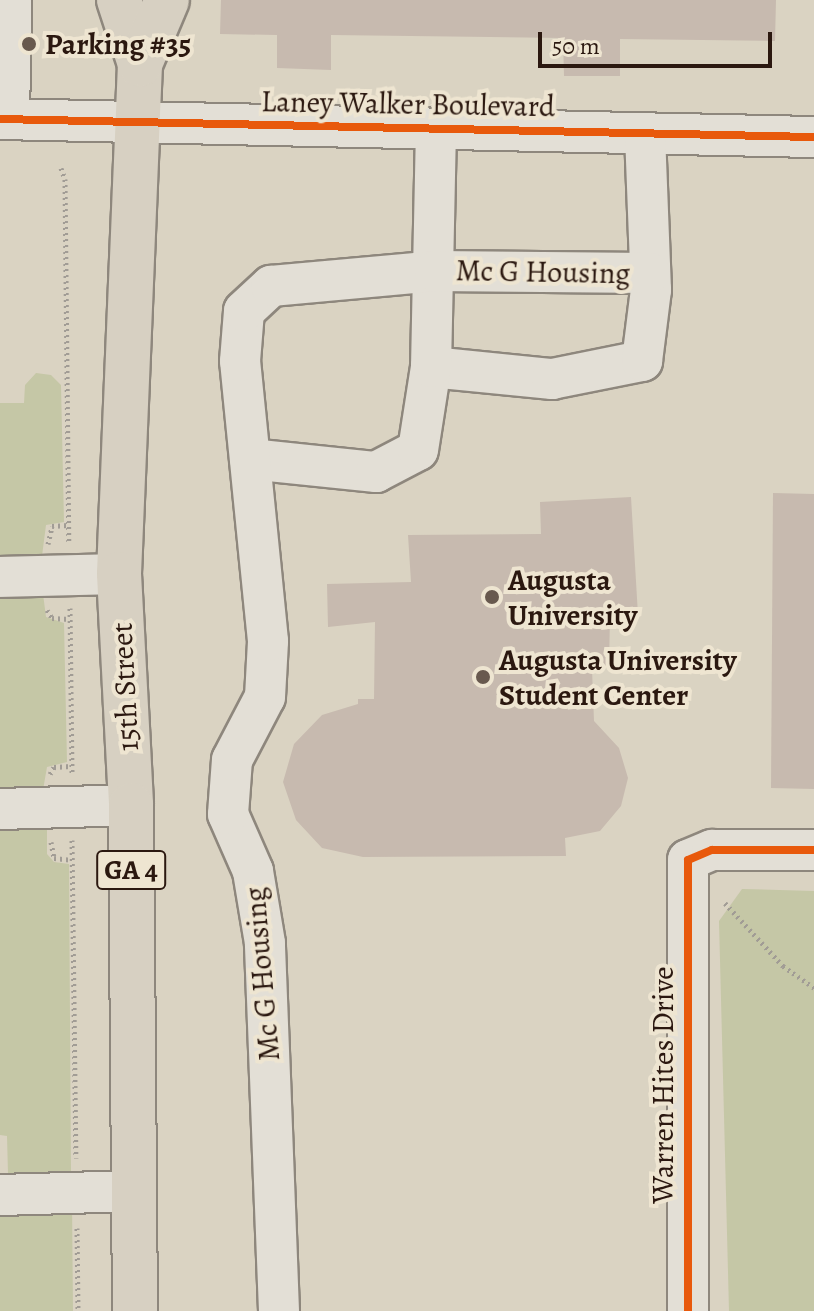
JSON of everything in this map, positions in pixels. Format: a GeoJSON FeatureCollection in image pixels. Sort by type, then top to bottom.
{"type":"FeatureCollection","features":[{"type":"Feature","properties":{"kind":"main road","name":"15th Street"},"geometry":{"type":"LineString","coordinates":[[119,0],[140,64]]}},
{"type":"Feature","properties":{"kind":"main road","name":"15th Street"},"geometry":{"type":"LineString","coordinates":[[135,1311],[131,805],[119,574],[140,64],[167,0]]}},
{"type":"Feature","properties":{"kind":"street"},"geometry":{"type":"LineString","coordinates":[[4,119],[7,10]]}},
{"type":"Feature","properties":{"kind":"street","name":"Laney Walker Boulevard"},"geometry":{"type":"LineString","coordinates":[[4,119],[814,137]]}},
{"type":"Feature","properties":{"kind":"street","name":"Mc G Housing"},"geometry":{"type":"LineString","coordinates":[[250,459],[376,472],[418,450],[431,367],[436,129]]}},
{"type":"Feature","properties":{"kind":"street","name":"Mc G Housing"},"geometry":{"type":"LineString","coordinates":[[431,367],[552,379],[642,361],[650,273],[645,133]]}},
{"type":"Feature","properties":{"kind":"street","name":"Mc G Housing"},"geometry":{"type":"LineString","coordinates":[[279,1311],[265,943],[253,871],[228,814],[232,760],[265,697],[267,655],[240,361],[244,311],[271,286],[435,271],[650,273]]}},
{"type":"Feature","properties":{"kind":"street"},"geometry":{"type":"LineString","coordinates":[[0,577],[119,574]]}},
{"type":"Feature","properties":{"kind":"street"},"geometry":{"type":"LineString","coordinates":[[0,809],[131,805]]}},
{"type":"Feature","properties":{"kind":"street","name":"Warren Hites Drive"},"geometry":{"type":"LineString","coordinates":[[688,1311],[688,860],[712,850],[814,850]]}},
{"type":"Feature","properties":{"kind":"street"},"geometry":{"type":"LineString","coordinates":[[0,1195],[134,1191]]}},
{"type":"Feature","properties":{"kind":"path"},"geometry":{"type":"LineString","coordinates":[[61,168],[65,179],[78,1311]]}},
{"type":"Feature","properties":{"kind":"path"},"geometry":{"type":"LineString","coordinates":[[715,892],[783,966],[814,988]]}},
{"type":"Feature","properties":{"kind":"green space"},"geometry":{"type":"Polygon","coordinates":[[[36,373],[51,375],[61,385],[64,522],[46,525],[42,556],[0,558],[0,403],[24,403],[25,385],[36,373]]]}},
{"type":"Feature","properties":{"kind":"green space"},"geometry":{"type":"Polygon","coordinates":[[[0,591],[43,594],[46,617],[64,623],[67,762],[47,767],[43,790],[0,793],[0,591]]]}},
{"type":"Feature","properties":{"kind":"green space"},"geometry":{"type":"Polygon","coordinates":[[[0,826],[47,829],[47,854],[54,862],[69,864],[71,1174],[8,1174],[7,1136],[0,1135],[0,826]]]}},
{"type":"Feature","properties":{"kind":"green space"},"geometry":{"type":"Polygon","coordinates":[[[742,889],[814,891],[814,1311],[729,1311],[719,921],[742,889]]]}},
{"type":"Feature","properties":{"kind":"green space"},"geometry":{"type":"Polygon","coordinates":[[[72,1200],[73,1311],[0,1311],[0,1202],[72,1200]]]}},
{"type":"Feature","properties":{"kind":"building"},"geometry":{"type":"Polygon","coordinates":[[[221,0],[776,0],[775,41],[620,39],[620,76],[564,76],[563,38],[331,35],[331,70],[277,68],[277,35],[220,34],[221,0]]]}},
{"type":"Feature","properties":{"kind":"building"},"geometry":{"type":"Polygon","coordinates":[[[773,493],[814,494],[814,789],[771,788],[773,493]]]}},
{"type":"Feature","properties":{"kind":"building","name":"Augusta University Student Center"},"geometry":{"type":"Polygon","coordinates":[[[631,497],[638,615],[610,614],[609,668],[592,669],[594,721],[619,748],[628,778],[621,806],[600,831],[565,838],[566,856],[363,857],[322,848],[296,820],[283,782],[294,744],[322,715],[358,704],[358,699],[374,699],[375,622],[328,627],[327,584],[411,582],[408,535],[541,534],[540,502],[631,497]]]}},
{"type":"Feature","properties":{"kind":"cycle path"},"geometry":{"type":"LineString","coordinates":[[0,119],[814,137]]}},
{"type":"Feature","properties":{"kind":"cycle path"},"geometry":{"type":"LineString","coordinates":[[688,1311],[688,860],[712,850],[814,850]]}},
{"type":"Feature","properties":{"kind":"place","name":"Parking #35"},"geometry":{"type":"Point","coordinates":[29,44]}},
{"type":"Feature","properties":{"kind":"place","name":"Augusta University"},"geometry":{"type":"Point","coordinates":[492,597]}},
{"type":"Feature","properties":{"kind":"place","name":"Augusta University Student Center"},"geometry":{"type":"Point","coordinates":[483,677]}}]}
